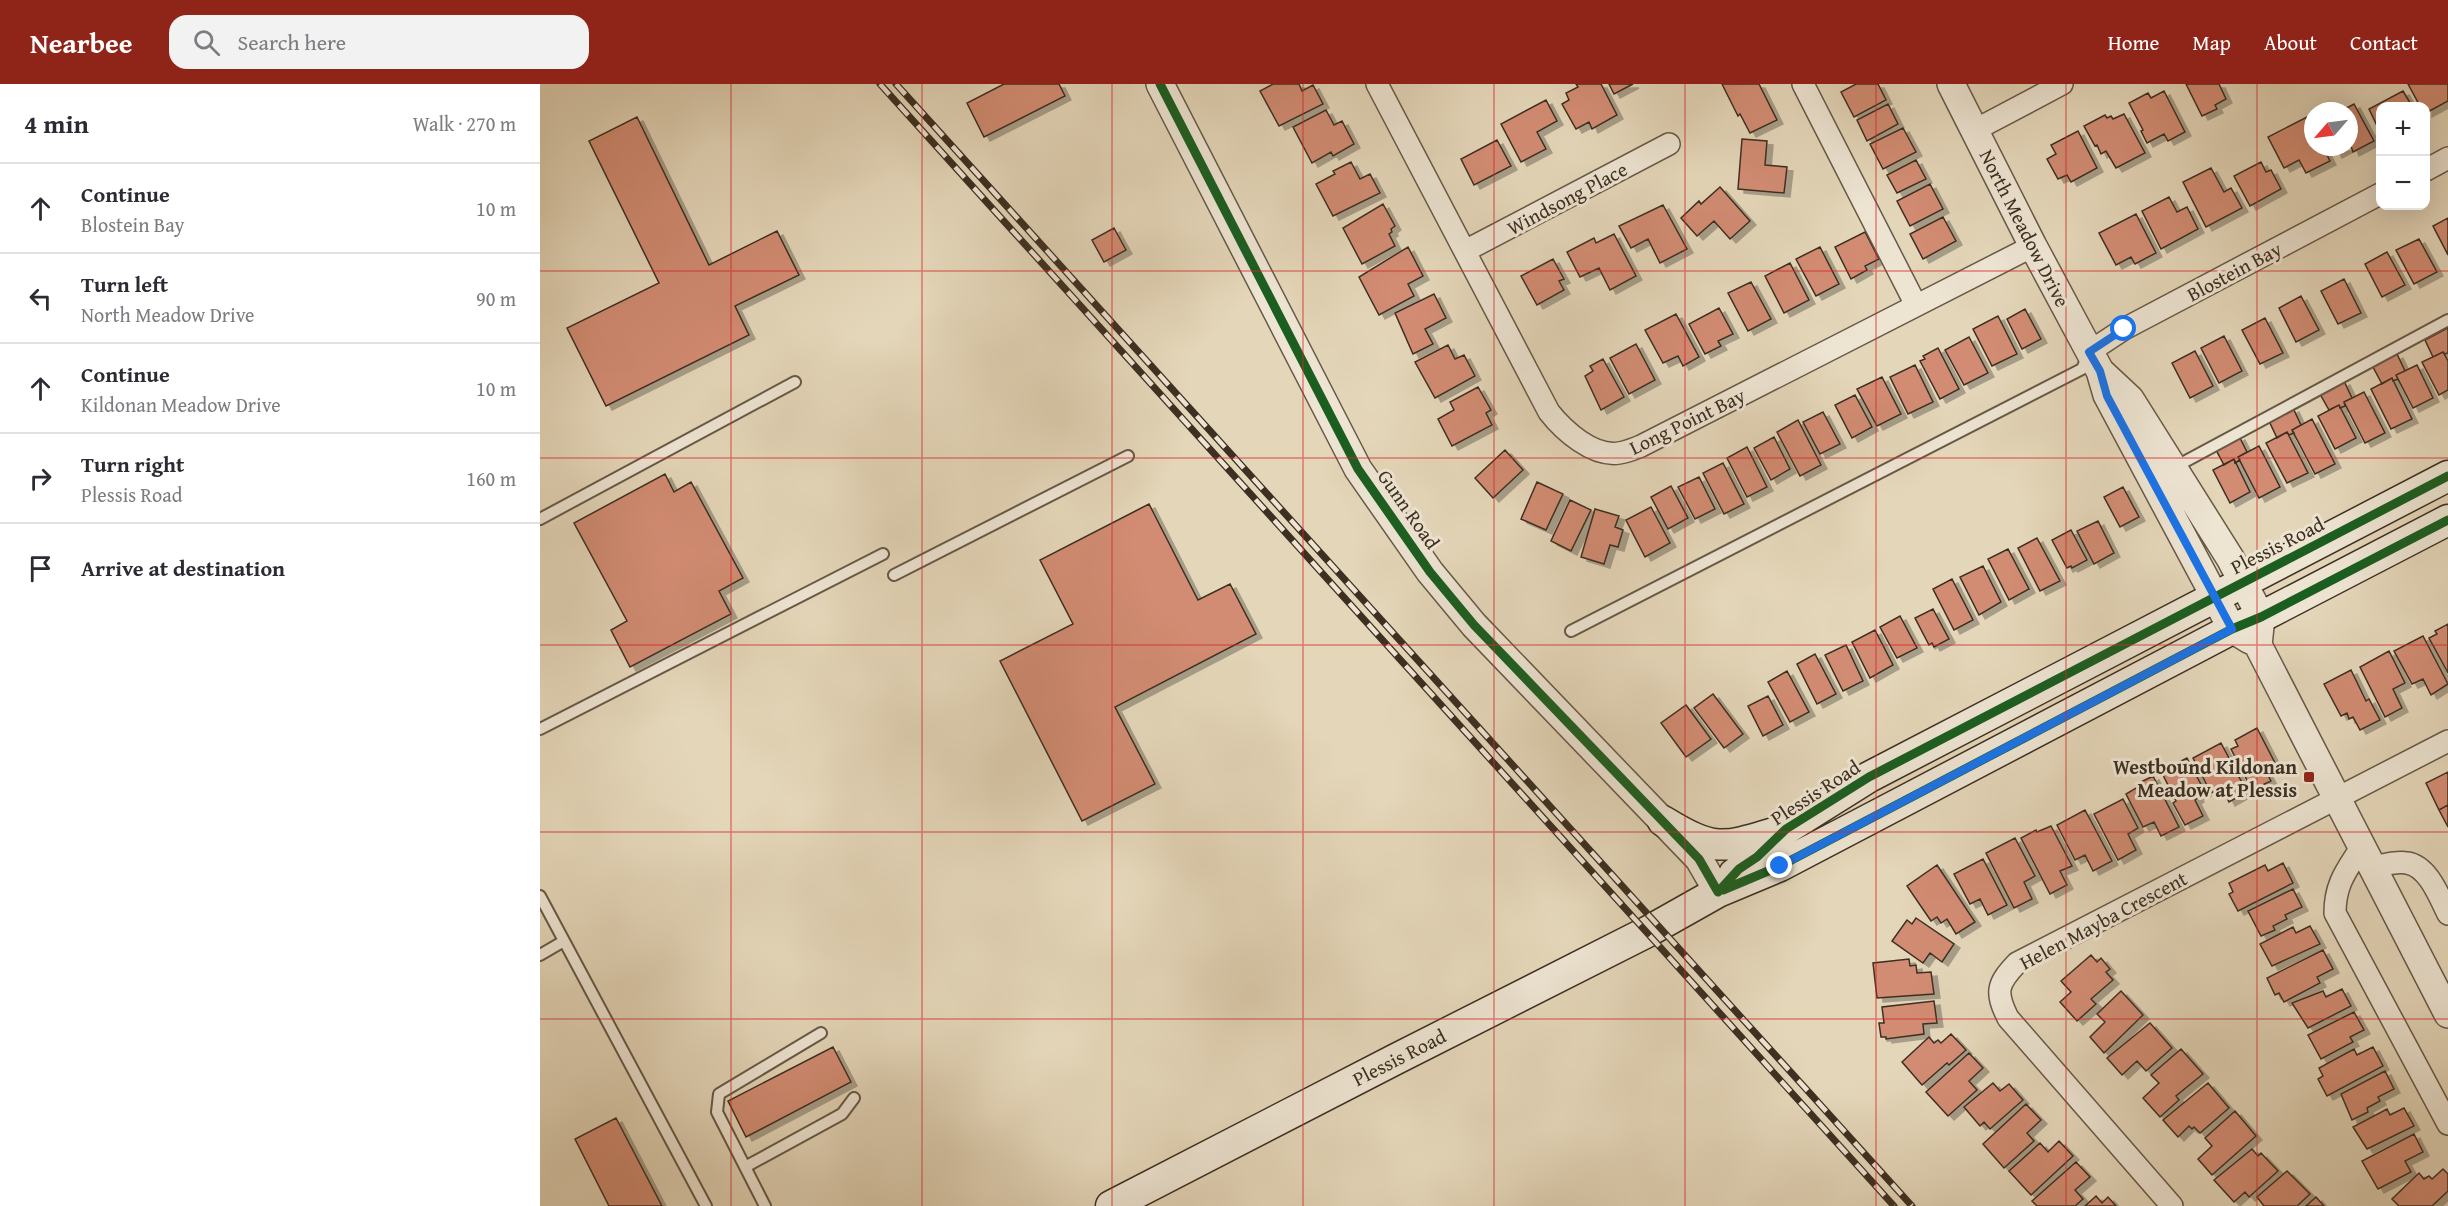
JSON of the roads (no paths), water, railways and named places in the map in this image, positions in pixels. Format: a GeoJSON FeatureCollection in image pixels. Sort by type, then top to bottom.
{"type":"FeatureCollection","features":[{"type":"Feature","properties":{"kind":"main road","name":"Plessis Road"},"geometry":{"type":"LineString","coordinates":[[1718,892],[1739,869],[1757,857],[1786,829],[1869,777],[2448,477]]}},
{"type":"Feature","properties":{"kind":"main road","name":"Plessis Road"},"geometry":{"type":"LineString","coordinates":[[1111,1206],[1647,932],[1718,892],[1780,866],[2232,629],[2260,631],[2448,520]]}},
{"type":"Feature","properties":{"kind":"main road"},"geometry":{"type":"LineString","coordinates":[[1663,821],[1688,836],[1717,845],[1732,845],[1786,829]]}},
{"type":"Feature","properties":{"kind":"street","name":"Gunn Road"},"geometry":{"type":"LineString","coordinates":[[1160,84],[1358,469],[1430,572],[1474,625],[1699,859],[1718,892]]}},
{"type":"Feature","properties":{"kind":"street","name":"Long Point Bay"},"geometry":{"type":"LineString","coordinates":[[1377,84],[1549,412],[1564,431],[1599,450],[1618,454],[1641,446],[2032,246]]}},
{"type":"Feature","properties":{"kind":"street"},"geometry":{"type":"LineString","coordinates":[[1803,84],[1916,305]]}},
{"type":"Feature","properties":{"kind":"street","name":"North Meadow Drive"},"geometry":{"type":"LineString","coordinates":[[1951,84],[2032,246],[2094,362],[2107,396],[2244,582],[2260,631],[2336,798],[2448,1014]]}},
{"type":"Feature","properties":{"kind":"street"},"geometry":{"type":"LineString","coordinates":[[1975,130],[2062,84]]}},
{"type":"Feature","properties":{"kind":"street","name":"Windsong Place"},"geometry":{"type":"LineString","coordinates":[[1466,251],[1669,144]]}},
{"type":"Feature","properties":{"kind":"street"},"geometry":{"type":"LineString","coordinates":[[2430,168],[2448,158]]}},
{"type":"Feature","properties":{"kind":"street","name":"Blostein Bay"},"geometry":{"type":"LineString","coordinates":[[2094,362],[2124,329],[2376,196]]}},
{"type":"Feature","properties":{"kind":"street","name":"North Meadow Drive"},"geometry":{"type":"LineString","coordinates":[[2163,474],[2215,597],[2232,629]]}},
{"type":"Feature","properties":{"kind":"street","name":"Helen Mayba Crescent"},"geometry":{"type":"LineString","coordinates":[[2172,1206],[2008,1018],[2000,1000],[2002,979],[2017,963],[2448,741]]}},
{"type":"Feature","properties":{"kind":"street"},"geometry":{"type":"LineString","coordinates":[[2448,914],[2433,885],[2418,866],[2405,862],[2367,856],[2339,881],[2335,896],[2336,913],[2448,1125]]}},
{"type":"Feature","properties":{"kind":"lane"},"geometry":{"type":"LineString","coordinates":[[2163,474],[2448,320]]}},
{"type":"Feature","properties":{"kind":"lane"},"geometry":{"type":"LineString","coordinates":[[1571,631],[2094,362]]}},
{"type":"Feature","properties":{"kind":"lane"},"geometry":{"type":"LineString","coordinates":[[540,519],[795,382]]}},
{"type":"Feature","properties":{"kind":"lane"},"geometry":{"type":"LineString","coordinates":[[894,575],[1128,456]]}},
{"type":"Feature","properties":{"kind":"lane"},"geometry":{"type":"LineString","coordinates":[[540,729],[883,554]]}},
{"type":"Feature","properties":{"kind":"lane"},"geometry":{"type":"LineString","coordinates":[[540,896],[706,1206]]}},
{"type":"Feature","properties":{"kind":"lane"},"geometry":{"type":"LineString","coordinates":[[540,955],[564,942]]}},
{"type":"Feature","properties":{"kind":"lane"},"geometry":{"type":"LineString","coordinates":[[765,1206],[717,1112],[719,1094],[821,1033]]}},
{"type":"Feature","properties":{"kind":"lane"},"geometry":{"type":"LineString","coordinates":[[745,1167],[842,1114],[854,1098]]}},
{"type":"Feature","properties":{"kind":"railway"},"geometry":{"type":"LineString","coordinates":[[880,84],[1894,1206]]}},
{"type":"Feature","properties":{"kind":"railway"},"geometry":{"type":"LineString","coordinates":[[896,84],[1912,1206]]}},
{"type":"Feature","properties":{"kind":"place","name":"Westbound Kildonan Meadow at Plessis"},"geometry":{"type":"Point","coordinates":[2309,777]}}]}
